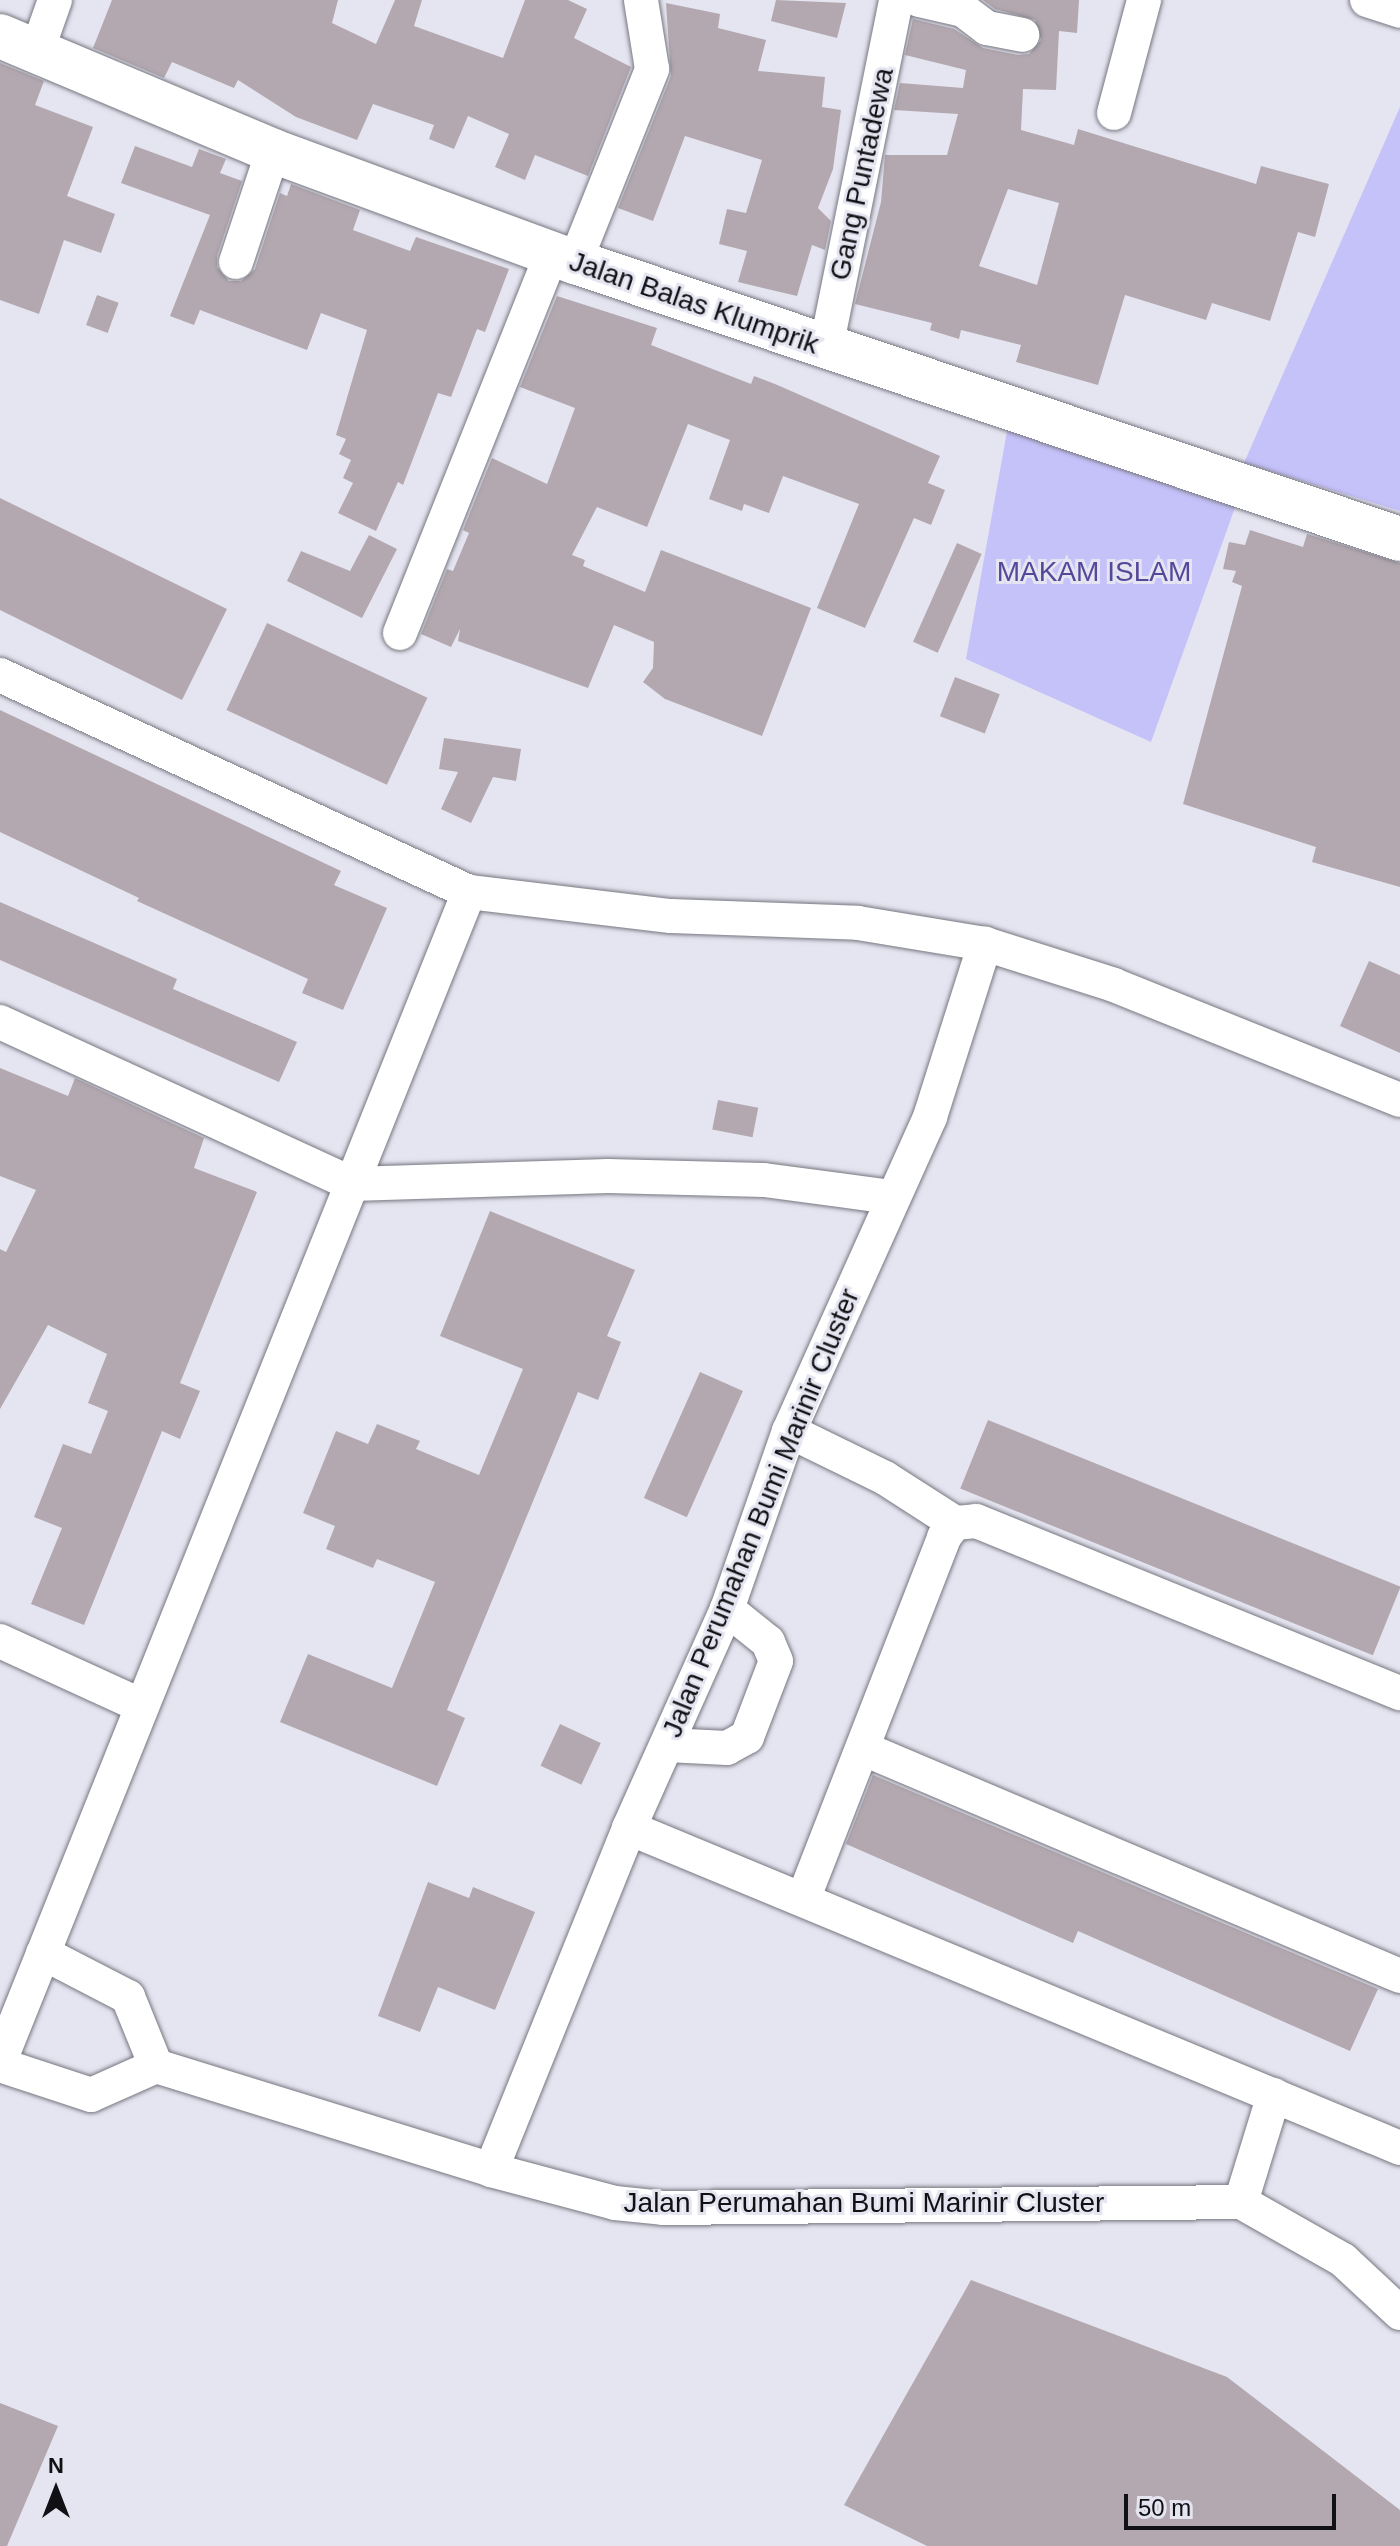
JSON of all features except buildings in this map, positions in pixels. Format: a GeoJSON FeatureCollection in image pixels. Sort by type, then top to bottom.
{"type":"FeatureCollection","features":[{"type":"Feature","properties":{"kind":"street"},"geometry":{"type":"LineString","coordinates":[[19,44],[55,0]]}},
{"type":"Feature","properties":{"kind":"street"},"geometry":{"type":"LineString","coordinates":[[400,633],[564,258],[652,69],[641,0]]}},
{"type":"Feature","properties":{"kind":"street","name":"Gang Puntadewa"},"geometry":{"type":"LineString","coordinates":[[826,348],[896,0]]}},
{"type":"Feature","properties":{"kind":"street"},"geometry":{"type":"LineString","coordinates":[[919,0],[963,10],[987,28],[1022,35]]}},
{"type":"Feature","properties":{"kind":"street"},"geometry":{"type":"LineString","coordinates":[[1114,113],[1144,0]]}},
{"type":"Feature","properties":{"kind":"street"},"geometry":{"type":"LineString","coordinates":[[1367,0],[1400,11]]}},
{"type":"Feature","properties":{"kind":"street","name":"Jalan Balas Klumprik"},"geometry":{"type":"LineString","coordinates":[[19,44],[273,151],[564,258],[1400,539]]}},
{"type":"Feature","properties":{"kind":"street"},"geometry":{"type":"LineString","coordinates":[[236,262],[273,151]]}},
{"type":"Feature","properties":{"kind":"street"},"geometry":{"type":"LineString","coordinates":[[0,675],[469,892],[671,916],[858,923],[985,944],[1114,985],[1400,1100]]}},
{"type":"Feature","properties":{"kind":"street"},"geometry":{"type":"LineString","coordinates":[[43,1953],[128,1997],[156,2066],[91,2095],[0,2063],[43,1953],[469,892]]}},
{"type":"Feature","properties":{"kind":"street","name":"Jalan Perumahan Bumi Marinir Cluster"},"geometry":{"type":"LineString","coordinates":[[491,2170],[629,1828],[727,1609],[789,1431],[940,1090],[985,944]]}},
{"type":"Feature","properties":{"kind":"street"},"geometry":{"type":"LineString","coordinates":[[0,1022],[352,1184],[639,1177],[764,1180],[892,1197]]}},
{"type":"Feature","properties":{"kind":"street"},"geometry":{"type":"LineString","coordinates":[[789,1431],[885,1478],[955,1523],[976,1521],[1400,1693]]}},
{"type":"Feature","properties":{"kind":"street"},"geometry":{"type":"LineString","coordinates":[[804,1897],[944,1537],[955,1523]]}},
{"type":"Feature","properties":{"kind":"street"},"geometry":{"type":"LineString","coordinates":[[667,1745],[727,1748],[747,1737],[776,1661],[768,1642],[727,1609]]}},
{"type":"Feature","properties":{"kind":"street"},"geometry":{"type":"LineString","coordinates":[[0,1641],[142,1706]]}},
{"type":"Feature","properties":{"kind":"street"},"geometry":{"type":"LineString","coordinates":[[864,1749],[1400,1976]]}},
{"type":"Feature","properties":{"kind":"street"},"geometry":{"type":"LineString","coordinates":[[629,1828],[804,1897],[1400,2148]]}},
{"type":"Feature","properties":{"kind":"street","name":"Jalan Perumahan Bumi Marinir Cluster"},"geometry":{"type":"LineString","coordinates":[[156,2066],[491,2170],[615,2203],[663,2208],[1241,2202]]}},
{"type":"Feature","properties":{"kind":"street"},"geometry":{"type":"LineString","coordinates":[[1274,2095],[1241,2202],[1343,2260],[1400,2313]]}},
{"type":"Feature","properties":{"kind":"green space"},"geometry":{"type":"Polygon","coordinates":[[[1400,107],[1400,511],[1244,463],[1400,107]]]}},
{"type":"Feature","properties":{"kind":"green space","name":"MAKAM ISLAM"},"geometry":{"type":"Polygon","coordinates":[[[1008,426],[1237,502],[1151,742],[966,659],[1008,426]]]}}]}
